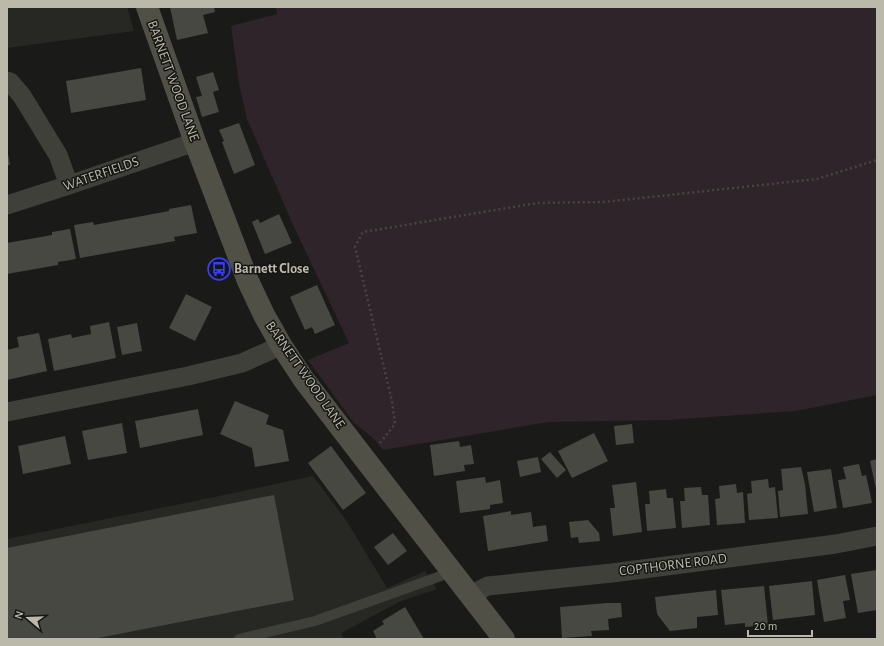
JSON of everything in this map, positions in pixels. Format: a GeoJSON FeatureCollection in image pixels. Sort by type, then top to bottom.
{"type":"FeatureCollection","features":[{"type":"Feature","properties":{"kind":"street","name":"BARNETT WOOD LANE"},"geometry":{"type":"LineString","coordinates":[[147,7],[195,142],[248,281],[264,315],[281,345],[304,380],[504,639]]}},
{"type":"Feature","properties":{"kind":"street"},"geometry":{"type":"LineString","coordinates":[[7,81],[10,82],[22,96],[58,155],[69,186]]}},
{"type":"Feature","properties":{"kind":"street","name":"WATERFIELDS"},"geometry":{"type":"LineString","coordinates":[[7,204],[12,204],[69,186],[195,142]]}},
{"type":"Feature","properties":{"kind":"street"},"geometry":{"type":"LineString","coordinates":[[7,412],[196,374],[242,363],[281,345]]}},
{"type":"Feature","properties":{"kind":"street","name":"COPTHORNE ROAD"},"geometry":{"type":"LineString","coordinates":[[470,595],[488,586],[612,573],[836,544],[877,536]]}},
{"type":"Feature","properties":{"kind":"lane"},"geometry":{"type":"LineString","coordinates":[[239,639],[315,621],[452,572]]}},
{"type":"Feature","properties":{"kind":"path"},"geometry":{"type":"LineString","coordinates":[[364,458],[382,441],[394,424],[392,401],[355,247],[363,232],[537,203],[604,202],[817,179],[877,160]]}},
{"type":"Feature","properties":{"kind":"shaded area"},"geometry":{"type":"Polygon","coordinates":[[[7,7],[127,7],[134,31],[7,48],[7,7]]]}},
{"type":"Feature","properties":{"kind":"shaded area"},"geometry":{"type":"Polygon","coordinates":[[[276,7],[877,7],[877,395],[796,411],[667,420],[548,422],[383,450],[373,438],[354,423],[308,360],[349,343],[294,227],[247,119],[239,84],[231,26],[277,14],[276,7]]]}},
{"type":"Feature","properties":{"kind":"shaded area"},"geometry":{"type":"Polygon","coordinates":[[[313,476],[346,520],[387,588],[425,571],[437,589],[401,601],[341,633],[344,639],[7,639],[7,539],[313,476]]]}},
{"type":"Feature","properties":{"kind":"building"},"geometry":{"type":"Polygon","coordinates":[[[170,7],[214,7],[215,12],[203,15],[208,33],[177,40],[170,7]]]}},
{"type":"Feature","properties":{"kind":"building"},"geometry":{"type":"Polygon","coordinates":[[[141,68],[146,100],[71,113],[66,81],[141,68]]]}},
{"type":"Feature","properties":{"kind":"building"},"geometry":{"type":"Polygon","coordinates":[[[213,72],[219,90],[213,92],[219,112],[202,117],[196,97],[202,96],[196,77],[213,72]]]}},
{"type":"Feature","properties":{"kind":"building"},"geometry":{"type":"Polygon","coordinates":[[[239,123],[255,165],[234,174],[219,130],[239,123]]]}},
{"type":"Feature","properties":{"kind":"building"},"geometry":{"type":"Polygon","coordinates":[[[8,154],[10,165],[7,165],[8,154]]]}},
{"type":"Feature","properties":{"kind":"building"},"geometry":{"type":"Polygon","coordinates":[[[191,205],[197,233],[174,237],[175,241],[80,258],[74,225],[93,222],[94,225],[169,211],[169,209],[191,205]]]}},
{"type":"Feature","properties":{"kind":"building"},"geometry":{"type":"Polygon","coordinates":[[[279,214],[292,243],[265,254],[252,222],[258,219],[260,223],[279,214]]]}},
{"type":"Feature","properties":{"kind":"building"},"geometry":{"type":"Polygon","coordinates":[[[70,229],[76,259],[58,262],[58,265],[7,274],[7,243],[52,235],[52,232],[70,229]]]}},
{"type":"Feature","properties":{"kind":"building"},"geometry":{"type":"Polygon","coordinates":[[[317,285],[335,325],[315,334],[312,327],[305,330],[290,297],[317,285]]]}},
{"type":"Feature","properties":{"kind":"building"},"geometry":{"type":"Polygon","coordinates":[[[186,294],[212,307],[195,341],[169,328],[186,294]]]}},
{"type":"Feature","properties":{"kind":"building"},"geometry":{"type":"Polygon","coordinates":[[[109,322],[116,358],[54,371],[48,339],[71,334],[72,338],[91,334],[90,326],[109,322]]]}},
{"type":"Feature","properties":{"kind":"building"},"geometry":{"type":"Polygon","coordinates":[[[137,323],[142,351],[122,355],[117,327],[137,323]]]}},
{"type":"Feature","properties":{"kind":"building"},"geometry":{"type":"Polygon","coordinates":[[[39,333],[47,371],[7,380],[7,350],[19,347],[17,337],[39,333]]]}},
{"type":"Feature","properties":{"kind":"building"},"geometry":{"type":"Polygon","coordinates":[[[235,401],[269,415],[266,424],[283,430],[289,461],[255,467],[252,448],[220,434],[235,401]]]}},
{"type":"Feature","properties":{"kind":"building"},"geometry":{"type":"Polygon","coordinates":[[[198,409],[203,435],[140,448],[135,421],[198,409]]]}},
{"type":"Feature","properties":{"kind":"building"},"geometry":{"type":"Polygon","coordinates":[[[122,423],[127,453],[88,460],[82,431],[122,423]]]}},
{"type":"Feature","properties":{"kind":"building"},"geometry":{"type":"Polygon","coordinates":[[[632,424],[634,443],[616,445],[614,426],[632,424]]]}},
{"type":"Feature","properties":{"kind":"building"},"geometry":{"type":"Polygon","coordinates":[[[594,433],[608,461],[572,478],[558,451],[594,433]]]}},
{"type":"Feature","properties":{"kind":"building"},"geometry":{"type":"Polygon","coordinates":[[[65,436],[71,464],[23,474],[18,446],[65,436]]]}},
{"type":"Feature","properties":{"kind":"building"},"geometry":{"type":"Polygon","coordinates":[[[459,441],[460,447],[471,445],[474,464],[464,465],[465,471],[434,476],[430,445],[459,441]]]}},
{"type":"Feature","properties":{"kind":"building"},"geometry":{"type":"Polygon","coordinates":[[[331,446],[366,493],[343,510],[308,463],[331,446]]]}},
{"type":"Feature","properties":{"kind":"building"},"geometry":{"type":"Polygon","coordinates":[[[550,452],[566,470],[557,478],[541,459],[550,452]]]}},
{"type":"Feature","properties":{"kind":"building"},"geometry":{"type":"Polygon","coordinates":[[[538,457],[541,472],[520,477],[517,461],[538,457]]]}},
{"type":"Feature","properties":{"kind":"building"},"geometry":{"type":"Polygon","coordinates":[[[877,459],[877,489],[876,489],[870,461],[877,459]]]}},
{"type":"Feature","properties":{"kind":"building"},"geometry":{"type":"Polygon","coordinates":[[[859,464],[862,476],[866,475],[872,503],[843,508],[838,480],[846,479],[843,467],[859,464]]]}},
{"type":"Feature","properties":{"kind":"building"},"geometry":{"type":"Polygon","coordinates":[[[801,467],[805,484],[808,514],[780,517],[778,491],[783,490],[781,469],[801,467]]]}},
{"type":"Feature","properties":{"kind":"building"},"geometry":{"type":"Polygon","coordinates":[[[831,469],[837,508],[814,512],[807,472],[831,469]]]}},
{"type":"Feature","properties":{"kind":"building"},"geometry":{"type":"Polygon","coordinates":[[[485,477],[486,483],[500,480],[503,503],[490,505],[490,509],[460,513],[456,481],[485,477]]]}},
{"type":"Feature","properties":{"kind":"building"},"geometry":{"type":"Polygon","coordinates":[[[768,479],[769,488],[775,487],[778,518],[749,520],[747,494],[752,493],[751,481],[768,479]]]}},
{"type":"Feature","properties":{"kind":"building"},"geometry":{"type":"Polygon","coordinates":[[[636,482],[642,532],[613,536],[610,508],[615,508],[612,485],[636,482]]]}},
{"type":"Feature","properties":{"kind":"building"},"geometry":{"type":"Polygon","coordinates":[[[736,484],[737,493],[743,492],[745,523],[717,525],[715,499],[720,498],[719,486],[736,484]]]}},
{"type":"Feature","properties":{"kind":"building"},"geometry":{"type":"Polygon","coordinates":[[[701,487],[702,495],[708,495],[710,525],[682,528],[680,501],[685,501],[684,488],[701,487]]]}},
{"type":"Feature","properties":{"kind":"building"},"geometry":{"type":"Polygon","coordinates":[[[666,489],[667,498],[673,498],[676,528],[647,531],[645,504],[650,504],[649,491],[666,489]]]}},
{"type":"Feature","properties":{"kind":"building"},"geometry":{"type":"Polygon","coordinates":[[[274,495],[294,600],[93,639],[7,639],[7,548],[274,495]]]}},
{"type":"Feature","properties":{"kind":"building"},"geometry":{"type":"Polygon","coordinates":[[[511,511],[511,515],[531,512],[533,527],[546,525],[548,541],[488,551],[483,516],[511,511]]]}},
{"type":"Feature","properties":{"kind":"building"},"geometry":{"type":"Polygon","coordinates":[[[588,520],[599,533],[600,541],[579,543],[578,537],[571,538],[569,522],[588,520]]]}},
{"type":"Feature","properties":{"kind":"building"},"geometry":{"type":"Polygon","coordinates":[[[393,533],[407,551],[388,565],[374,547],[393,533]]]}},
{"type":"Feature","properties":{"kind":"building"},"geometry":{"type":"Polygon","coordinates":[[[877,570],[877,610],[858,613],[851,574],[877,570]]]}},
{"type":"Feature","properties":{"kind":"building"},"geometry":{"type":"Polygon","coordinates":[[[845,575],[850,600],[843,601],[846,618],[824,622],[817,580],[845,575]]]}},
{"type":"Feature","properties":{"kind":"building"},"geometry":{"type":"Polygon","coordinates":[[[812,581],[815,615],[773,620],[769,586],[812,581]]]}},
{"type":"Feature","properties":{"kind":"building"},"geometry":{"type":"Polygon","coordinates":[[[764,586],[768,625],[745,627],[745,623],[725,625],[721,590],[764,586]]]}},
{"type":"Feature","properties":{"kind":"building"},"geometry":{"type":"Polygon","coordinates":[[[716,590],[718,615],[697,617],[697,628],[670,631],[657,614],[655,597],[716,590]]]}},
{"type":"Feature","properties":{"kind":"building"},"geometry":{"type":"Polygon","coordinates":[[[621,603],[622,617],[608,619],[609,630],[591,631],[592,636],[562,638],[560,607],[621,603]]]}},
{"type":"Feature","properties":{"kind":"building"},"geometry":{"type":"Polygon","coordinates":[[[405,607],[424,639],[377,639],[373,631],[384,624],[382,621],[405,607]]]}},
{"type":"Feature","properties":{"kind":"place","name":"Barnett Close"},"geometry":{"type":"Point","coordinates":[219,269]}}]}
